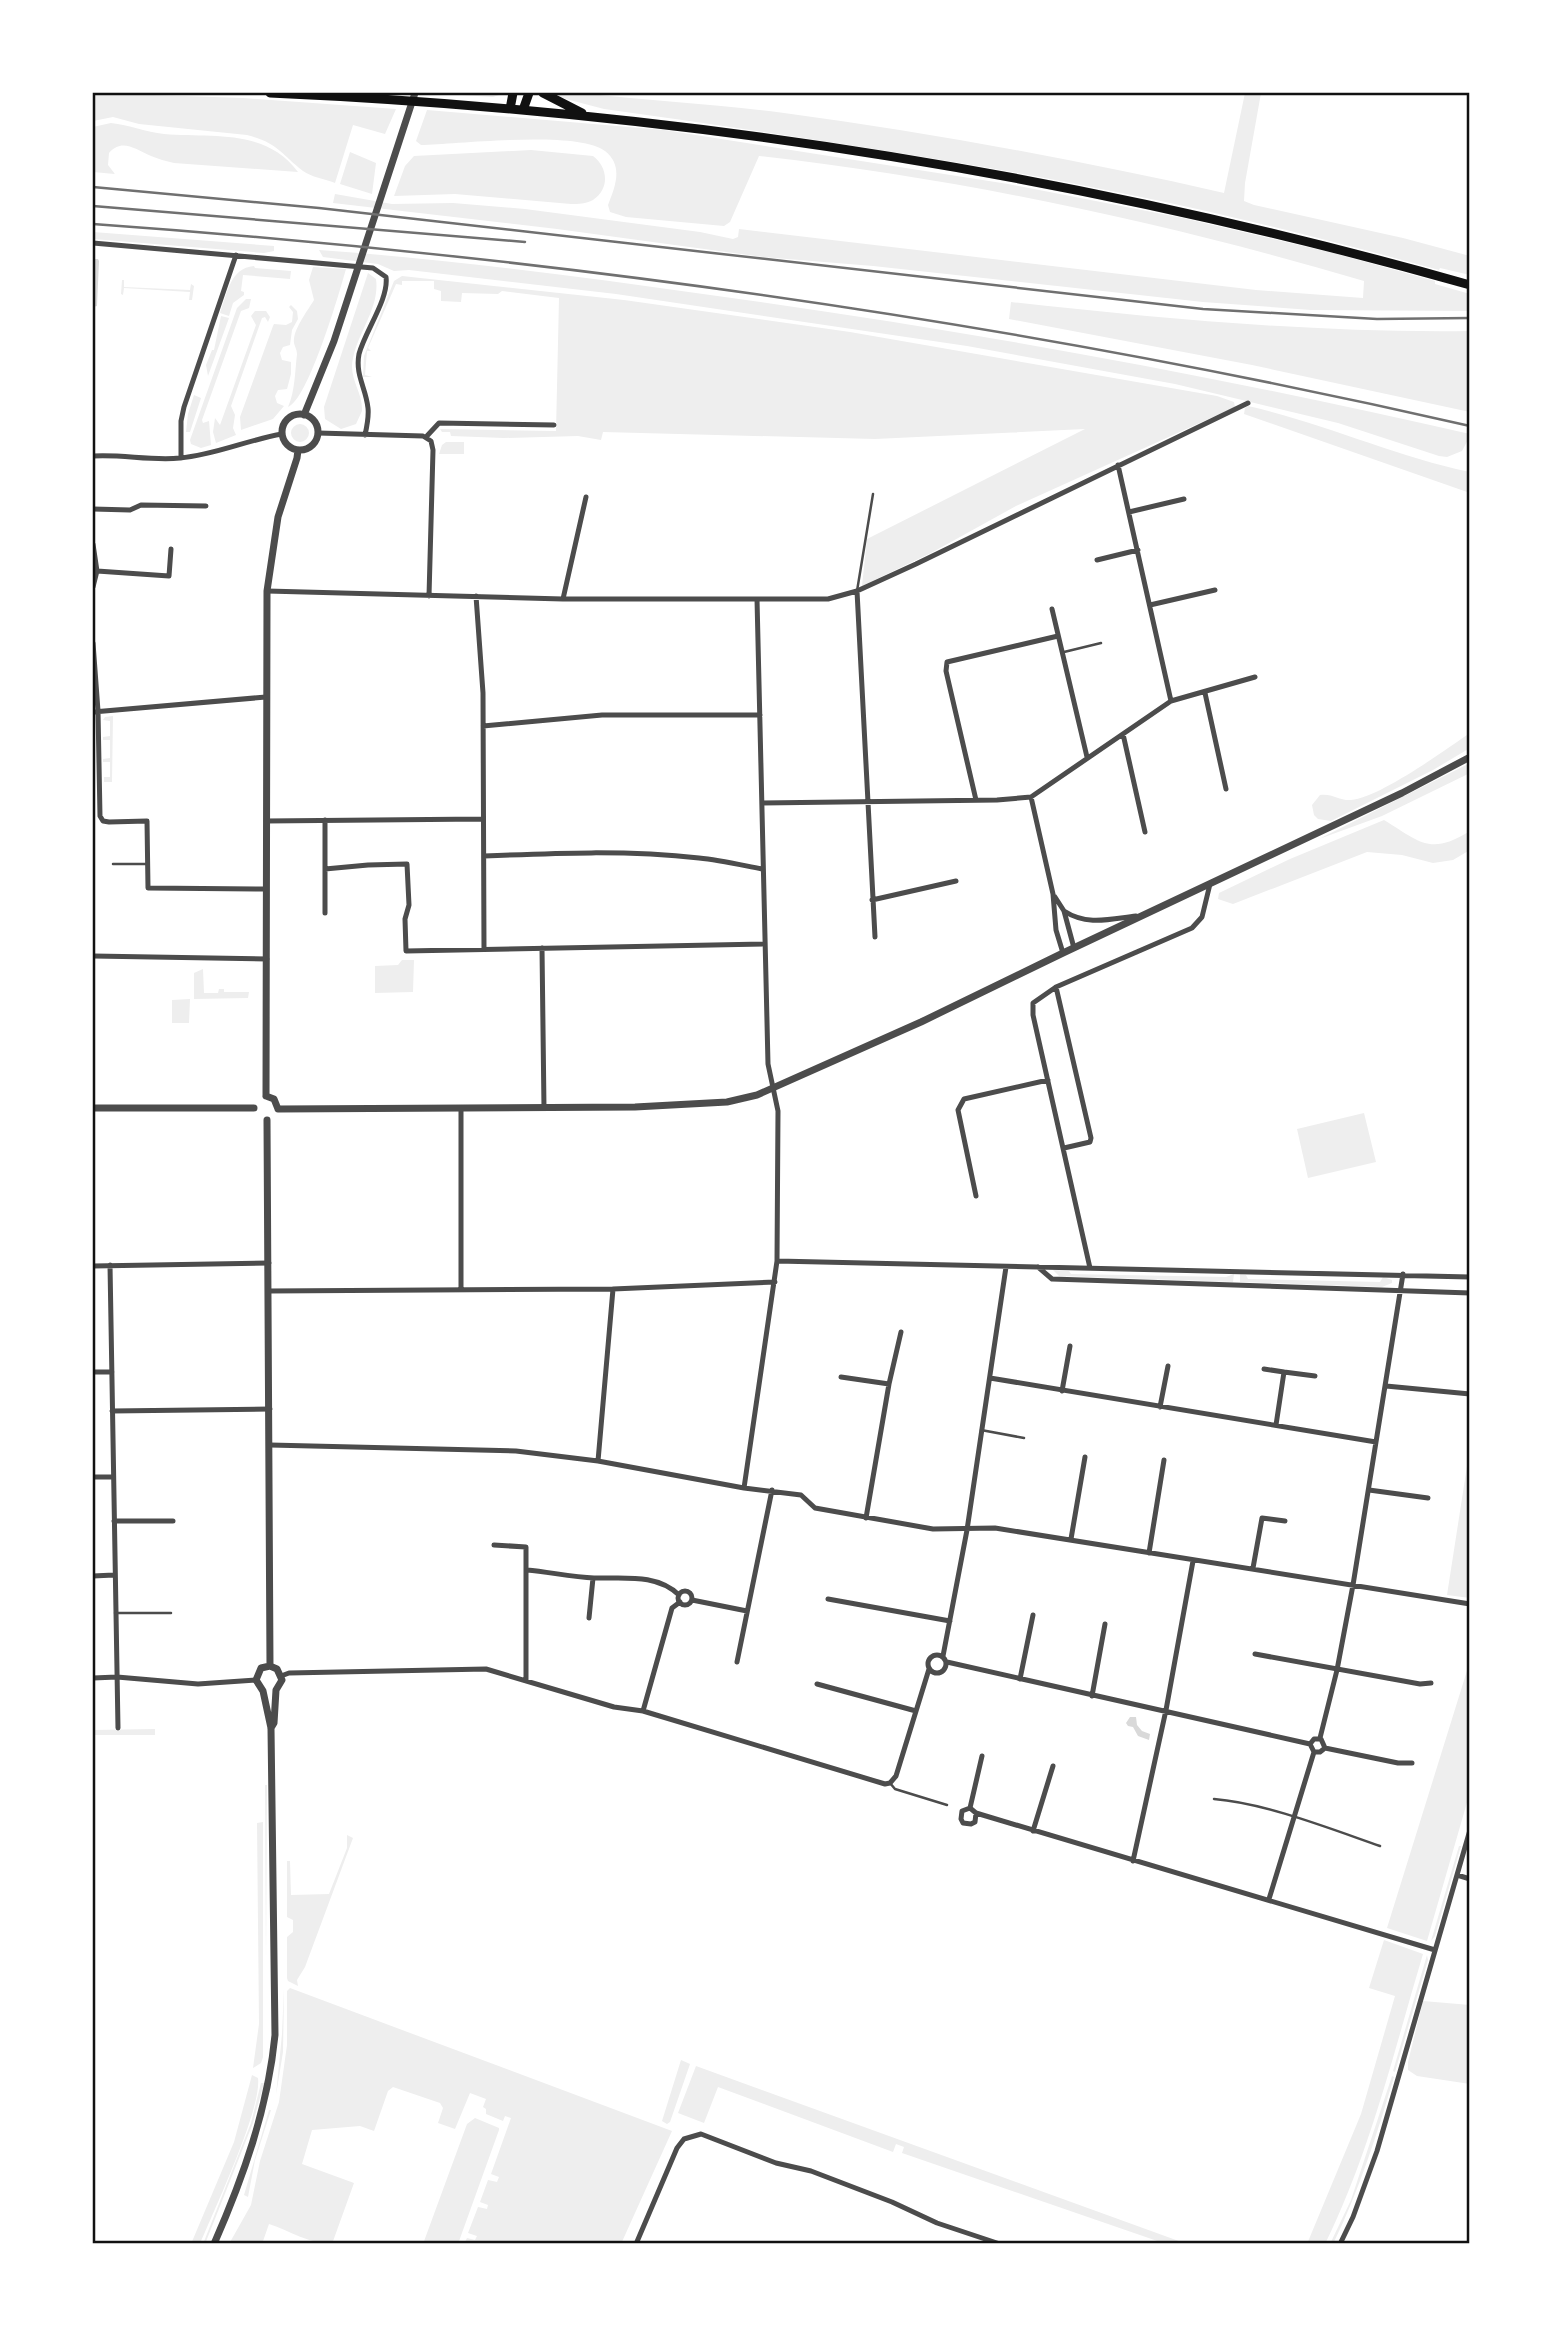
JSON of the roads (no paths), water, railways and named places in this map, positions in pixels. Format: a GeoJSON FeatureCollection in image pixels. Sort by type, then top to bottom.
{"type":"FeatureCollection","features":[{"type":"Feature","properties":{"kind":"main road"},"geometry":{"type":"LineString","coordinates":[[271,93],[391,99],[639,121],[851,149],[982,171],[1197,215],[1470,285]]}},
{"type":"Feature","properties":{"kind":"main road"},"geometry":{"type":"LineString","coordinates":[[510,109],[513,93]]}},
{"type":"Feature","properties":{"kind":"main road"},"geometry":{"type":"LineString","coordinates":[[523,110],[529,93]]}},
{"type":"Feature","properties":{"kind":"main road"},"geometry":{"type":"LineString","coordinates":[[543,93],[587,116]]}},
{"type":"Feature","properties":{"kind":"street"},"geometry":{"type":"LineString","coordinates":[[304,415],[334,341],[415,93]]}},
{"type":"Feature","properties":{"kind":"street"},"geometry":{"type":"LineString","coordinates":[[93,243],[373,268],[386,277],[385,289],[360,351],[358,363],[359,380],[368,408],[365,435]]}},
{"type":"Feature","properties":{"kind":"street"},"geometry":{"type":"LineString","coordinates":[[181,458],[181,421],[184,407],[236,255]]}},
{"type":"Feature","properties":{"kind":"street"},"geometry":{"type":"LineString","coordinates":[[267,591],[563,598],[828,599],[857,591],[1248,403]]}},
{"type":"Feature","properties":{"kind":"street"},"geometry":{"type":"LineString","coordinates":[[304,415],[314,422],[318,433],[311,446],[298,450],[287,445],[282,435],[283,424],[290,417],[304,415]]}},
{"type":"Feature","properties":{"kind":"street"},"geometry":{"type":"LineString","coordinates":[[428,439],[439,423],[554,425]]}},
{"type":"Feature","properties":{"kind":"street"},"geometry":{"type":"LineString","coordinates":[[318,433],[428,439]]}},
{"type":"Feature","properties":{"kind":"street"},"geometry":{"type":"LineString","coordinates":[[93,456],[181,458],[282,435]]}},
{"type":"Feature","properties":{"kind":"street"},"geometry":{"type":"LineString","coordinates":[[428,439],[433,450],[429,596]]}},
{"type":"Feature","properties":{"kind":"street"},"geometry":{"type":"LineString","coordinates":[[266,1096],[267,591],[278,517],[298,458],[298,450]]}},
{"type":"Feature","properties":{"kind":"street"},"geometry":{"type":"LineString","coordinates":[[1118,465],[1171,701]]}},
{"type":"Feature","properties":{"kind":"street"},"geometry":{"type":"LineString","coordinates":[[563,598],[586,497]]}},
{"type":"Feature","properties":{"kind":"street"},"geometry":{"type":"LineString","coordinates":[[1129,512],[1184,499]]}},
{"type":"Feature","properties":{"kind":"street"},"geometry":{"type":"LineString","coordinates":[[93,509],[130,510],[141,505],[206,506]]}},
{"type":"Feature","properties":{"kind":"street"},"geometry":{"type":"LineString","coordinates":[[93,544],[97,571],[93,587]]}},
{"type":"Feature","properties":{"kind":"street"},"geometry":{"type":"LineString","coordinates":[[97,571],[169,576],[171,549]]}},
{"type":"Feature","properties":{"kind":"street"},"geometry":{"type":"LineString","coordinates":[[1097,560],[1138,550]]}},
{"type":"Feature","properties":{"kind":"street"},"geometry":{"type":"LineString","coordinates":[[1150,605],[1215,590]]}},
{"type":"Feature","properties":{"kind":"street"},"geometry":{"type":"LineString","coordinates":[[857,591],[875,937]]}},
{"type":"Feature","properties":{"kind":"street"},"geometry":{"type":"LineString","coordinates":[[476,596],[483,726],[484,948]]}},
{"type":"Feature","properties":{"kind":"street"},"geometry":{"type":"LineString","coordinates":[[744,1488],[777,1261],[778,1111],[768,1064],[757,599]]}},
{"type":"Feature","properties":{"kind":"street"},"geometry":{"type":"LineString","coordinates":[[1052,609],[1087,757]]}},
{"type":"Feature","properties":{"kind":"street"},"geometry":{"type":"LineString","coordinates":[[976,800],[946,671],[947,662],[1058,636]]}},
{"type":"Feature","properties":{"kind":"street"},"geometry":{"type":"LineString","coordinates":[[93,643],[101,819],[109,822],[147,821],[148,888],[266,889]]}},
{"type":"Feature","properties":{"kind":"street"},"geometry":{"type":"LineString","coordinates":[[762,803],[1031,797],[1171,701],[1255,677]]}},
{"type":"Feature","properties":{"kind":"street"},"geometry":{"type":"LineString","coordinates":[[1205,693],[1226,789]]}},
{"type":"Feature","properties":{"kind":"street"},"geometry":{"type":"LineString","coordinates":[[96,711],[266,697]]}},
{"type":"Feature","properties":{"kind":"street"},"geometry":{"type":"LineString","coordinates":[[483,726],[602,715],[760,715]]}},
{"type":"Feature","properties":{"kind":"street"},"geometry":{"type":"LineString","coordinates":[[1123,734],[1146,832]]}},
{"type":"Feature","properties":{"kind":"street"},"geometry":{"type":"LineString","coordinates":[[278,1109],[635,1107],[705,1104],[742,1099],[773,1090],[1402,793],[1470,757]]}},
{"type":"Feature","properties":{"kind":"street"},"geometry":{"type":"LineString","coordinates":[[1031,797],[1054,894],[1056,930],[1063,953]]}},
{"type":"Feature","properties":{"kind":"street"},"geometry":{"type":"LineString","coordinates":[[266,821],[483,819]]}},
{"type":"Feature","properties":{"kind":"street"},"geometry":{"type":"LineString","coordinates":[[325,821],[325,913]]}},
{"type":"Feature","properties":{"kind":"street"},"geometry":{"type":"LineString","coordinates":[[484,856],[665,855],[701,858],[762,869]]}},
{"type":"Feature","properties":{"kind":"street"},"geometry":{"type":"LineString","coordinates":[[325,869],[368,864],[407,864],[409,905],[405,919],[406,951],[764,944]]}},
{"type":"Feature","properties":{"kind":"street"},"geometry":{"type":"LineString","coordinates":[[872,900],[957,881]]}},
{"type":"Feature","properties":{"kind":"street"},"geometry":{"type":"LineString","coordinates":[[1090,1268],[1033,1015],[1033,1003],[1056,987],[1192,928],[1202,917],[1210,884]]}},
{"type":"Feature","properties":{"kind":"street"},"geometry":{"type":"LineString","coordinates":[[1054,894],[1064,911],[1074,948]]}},
{"type":"Feature","properties":{"kind":"street"},"geometry":{"type":"LineString","coordinates":[[1064,911],[1093,921],[1143,916]]}},
{"type":"Feature","properties":{"kind":"street"},"geometry":{"type":"LineString","coordinates":[[542,948],[544,1108]]}},
{"type":"Feature","properties":{"kind":"street"},"geometry":{"type":"LineString","coordinates":[[93,956],[267,959]]}},
{"type":"Feature","properties":{"kind":"street"},"geometry":{"type":"LineString","coordinates":[[1056,987],[1091,1138],[1090,1142],[1064,1148]]}},
{"type":"Feature","properties":{"kind":"street"},"geometry":{"type":"LineString","coordinates":[[976,1196],[958,1110],[964,1098],[1048,1080]]}},
{"type":"Feature","properties":{"kind":"street"},"geometry":{"type":"LineString","coordinates":[[266,1096],[274,1099],[278,1109],[275,1117],[267,1120],[258,1117],[254,1108],[259,1099],[266,1096]]}},
{"type":"Feature","properties":{"kind":"street"},"geometry":{"type":"LineString","coordinates":[[93,1108],[254,1108]]}},
{"type":"Feature","properties":{"kind":"street"},"geometry":{"type":"LineString","coordinates":[[461,1108],[461,1290]]}},
{"type":"Feature","properties":{"kind":"street"},"geometry":{"type":"LineString","coordinates":[[267,1120],[270,1666]]}},
{"type":"Feature","properties":{"kind":"street"},"geometry":{"type":"LineString","coordinates":[[777,1261],[1470,1277]]}},
{"type":"Feature","properties":{"kind":"street"},"geometry":{"type":"LineString","coordinates":[[93,1266],[269,1263]]}},
{"type":"Feature","properties":{"kind":"street"},"geometry":{"type":"LineString","coordinates":[[110,1265],[118,1728]]}},
{"type":"Feature","properties":{"kind":"street"},"geometry":{"type":"LineString","coordinates":[[929,1669],[936,1674],[946,1667],[950,1621],[967,1530],[1006,1267]]}},
{"type":"Feature","properties":{"kind":"street"},"geometry":{"type":"LineString","coordinates":[[1038,1267],[1052,1279],[1470,1293]]}},
{"type":"Feature","properties":{"kind":"street"},"geometry":{"type":"LineString","coordinates":[[1320,1738],[1337,1670],[1353,1585],[1403,1274]]}},
{"type":"Feature","properties":{"kind":"street"},"geometry":{"type":"LineString","coordinates":[[269,1291],[612,1289],[775,1282]]}},
{"type":"Feature","properties":{"kind":"street"},"geometry":{"type":"LineString","coordinates":[[598,1461],[612,1289]]}},
{"type":"Feature","properties":{"kind":"street"},"geometry":{"type":"LineString","coordinates":[[866,1517],[889,1384],[901,1332]]}},
{"type":"Feature","properties":{"kind":"street"},"geometry":{"type":"LineString","coordinates":[[1062,1391],[1070,1346]]}},
{"type":"Feature","properties":{"kind":"street"},"geometry":{"type":"LineString","coordinates":[[1160,1407],[1168,1366]]}},
{"type":"Feature","properties":{"kind":"street"},"geometry":{"type":"LineString","coordinates":[[1264,1369],[1315,1376]]}},
{"type":"Feature","properties":{"kind":"street"},"geometry":{"type":"LineString","coordinates":[[93,1372],[111,1372]]}},
{"type":"Feature","properties":{"kind":"street"},"geometry":{"type":"LineString","coordinates":[[1276,1425],[1284,1372]]}},
{"type":"Feature","properties":{"kind":"street"},"geometry":{"type":"LineString","coordinates":[[841,1377],[889,1384]]}},
{"type":"Feature","properties":{"kind":"street"},"geometry":{"type":"LineString","coordinates":[[990,1378],[1376,1442]]}},
{"type":"Feature","properties":{"kind":"street"},"geometry":{"type":"LineString","coordinates":[[1385,1386],[1470,1394]]}},
{"type":"Feature","properties":{"kind":"street"},"geometry":{"type":"LineString","coordinates":[[112,1411],[270,1409]]}},
{"type":"Feature","properties":{"kind":"street"},"geometry":{"type":"LineString","coordinates":[[270,1445],[516,1451],[598,1461],[744,1488],[801,1495],[815,1508],[933,1529],[995,1528],[1470,1604]]}},
{"type":"Feature","properties":{"kind":"street"},"geometry":{"type":"LineString","coordinates":[[1071,1539],[1085,1457]]}},
{"type":"Feature","properties":{"kind":"street"},"geometry":{"type":"LineString","coordinates":[[1149,1553],[1164,1460]]}},
{"type":"Feature","properties":{"kind":"street"},"geometry":{"type":"LineString","coordinates":[[93,1478],[113,1477]]}},
{"type":"Feature","properties":{"kind":"street"},"geometry":{"type":"LineString","coordinates":[[737,1662],[772,1490]]}},
{"type":"Feature","properties":{"kind":"street"},"geometry":{"type":"LineString","coordinates":[[1369,1490],[1428,1498]]}},
{"type":"Feature","properties":{"kind":"street"},"geometry":{"type":"LineString","coordinates":[[1253,1568],[1262,1518],[1285,1521]]}},
{"type":"Feature","properties":{"kind":"street"},"geometry":{"type":"LineString","coordinates":[[114,1521],[173,1521]]}},
{"type":"Feature","properties":{"kind":"street"},"geometry":{"type":"LineString","coordinates":[[494,1545],[526,1547],[526,1680]]}},
{"type":"Feature","properties":{"kind":"street"},"geometry":{"type":"LineString","coordinates":[[1133,1861],[1166,1710],[1193,1561]]}},
{"type":"Feature","properties":{"kind":"street"},"geometry":{"type":"LineString","coordinates":[[527,1570],[593,1578],[634,1577],[671,1587],[679,1595],[680,1602]]}},
{"type":"Feature","properties":{"kind":"street"},"geometry":{"type":"LineString","coordinates":[[93,1576],[114,1575]]}},
{"type":"Feature","properties":{"kind":"street"},"geometry":{"type":"LineString","coordinates":[[589,1618],[593,1578]]}},
{"type":"Feature","properties":{"kind":"street"},"geometry":{"type":"LineString","coordinates":[[679,1595],[682,1592],[690,1593],[692,1600]]}},
{"type":"Feature","properties":{"kind":"street"},"geometry":{"type":"LineString","coordinates":[[828,1599],[950,1621]]}},
{"type":"Feature","properties":{"kind":"street"},"geometry":{"type":"LineString","coordinates":[[692,1600],[747,1611]]}},
{"type":"Feature","properties":{"kind":"street"},"geometry":{"type":"LineString","coordinates":[[680,1602],[687,1605],[692,1600]]}},
{"type":"Feature","properties":{"kind":"street"},"geometry":{"type":"LineString","coordinates":[[643,1712],[672,1608],[680,1602]]}},
{"type":"Feature","properties":{"kind":"street"},"geometry":{"type":"LineString","coordinates":[[1020,1679],[1032,1615]]}},
{"type":"Feature","properties":{"kind":"street"},"geometry":{"type":"LineString","coordinates":[[1091,1696],[1105,1625]]}},
{"type":"Feature","properties":{"kind":"street"},"geometry":{"type":"LineString","coordinates":[[1255,1654],[1420,1684],[1431,1683]]}},
{"type":"Feature","properties":{"kind":"street"},"geometry":{"type":"LineString","coordinates":[[281,1676],[289,1673],[477,1669],[526,1680],[614,1707],[643,1712],[882,1784],[890,1783],[896,1776],[928,1665],[931,1657],[939,1655],[945,1659],[1020,1679],[1310,1744]]}},
{"type":"Feature","properties":{"kind":"street"},"geometry":{"type":"LineString","coordinates":[[256,1680],[261,1668],[270,1666],[277,1669],[281,1676],[281,1684],[276,1690],[274,1723],[271,1728]]}},
{"type":"Feature","properties":{"kind":"street"},"geometry":{"type":"LineString","coordinates":[[93,1678],[117,1677],[198,1684],[256,1680]]}},
{"type":"Feature","properties":{"kind":"street"},"geometry":{"type":"LineString","coordinates":[[214,2244],[257,2128],[271,2072],[275,2035],[271,1728],[263,1691],[256,1680]]}},
{"type":"Feature","properties":{"kind":"street"},"geometry":{"type":"LineString","coordinates":[[817,1684],[916,1711]]}},
{"type":"Feature","properties":{"kind":"street"},"geometry":{"type":"LineString","coordinates":[[263,1691],[276,1690]]}},
{"type":"Feature","properties":{"kind":"street"},"geometry":{"type":"LineString","coordinates":[[1310,1744],[1314,1739],[1320,1738]]}},
{"type":"Feature","properties":{"kind":"street"},"geometry":{"type":"LineString","coordinates":[[1320,1738],[1324,1741],[1325,1748]]}},
{"type":"Feature","properties":{"kind":"street"},"geometry":{"type":"LineString","coordinates":[[1269,1899],[1314,1752],[1310,1744]]}},
{"type":"Feature","properties":{"kind":"street"},"geometry":{"type":"LineString","coordinates":[[1314,1752],[1325,1748]]}},
{"type":"Feature","properties":{"kind":"street"},"geometry":{"type":"LineString","coordinates":[[1325,1748],[1398,1763],[1412,1763]]}},
{"type":"Feature","properties":{"kind":"street"},"geometry":{"type":"LineString","coordinates":[[970,1808],[982,1756]]}},
{"type":"Feature","properties":{"kind":"street"},"geometry":{"type":"LineString","coordinates":[[1033,1830],[1053,1766]]}},
{"type":"Feature","properties":{"kind":"street"},"geometry":{"type":"LineString","coordinates":[[970,1808],[962,1811],[963,1823],[975,1822],[976,1813]]}},
{"type":"Feature","properties":{"kind":"street"},"geometry":{"type":"LineString","coordinates":[[970,1808],[976,1813],[1133,1861],[1435,1950]]}},
{"type":"Feature","properties":{"kind":"street"},"geometry":{"type":"LineString","coordinates":[[1340,2244],[1373,2163],[1470,1830]]}},
{"type":"Feature","properties":{"kind":"street"},"geometry":{"type":"LineString","coordinates":[[1457,1875],[1470,1879]]}},
{"type":"Feature","properties":{"kind":"street"},"geometry":{"type":"LineString","coordinates":[[635,2244],[677,2148],[689,2137],[701,2134],[787,2166],[810,2171],[892,2202],[937,2223],[1000,2244]]}},
{"type":"Feature","properties":{"kind":"lane"},"geometry":{"type":"LineString","coordinates":[[857,591],[873,494]]}},
{"type":"Feature","properties":{"kind":"lane"},"geometry":{"type":"LineString","coordinates":[[1062,652],[1101,643]]}},
{"type":"Feature","properties":{"kind":"lane"},"geometry":{"type":"LineString","coordinates":[[113,864],[148,864]]}},
{"type":"Feature","properties":{"kind":"lane"},"geometry":{"type":"LineString","coordinates":[[981,1430],[1024,1438]]}},
{"type":"Feature","properties":{"kind":"lane"},"geometry":{"type":"LineString","coordinates":[[114,1613],[171,1613]]}},
{"type":"Feature","properties":{"kind":"lane"},"geometry":{"type":"LineString","coordinates":[[890,1783],[895,1789],[947,1805]]}},
{"type":"Feature","properties":{"kind":"lane"},"geometry":{"type":"LineString","coordinates":[[1214,1800],[1227,1800],[1295,1818],[1380,1846]]}},
{"type":"Feature","properties":{"kind":"railway"},"geometry":{"type":"LineString","coordinates":[[93,187],[319,208],[1203,309],[1377,319],[1470,318]]}},
{"type":"Feature","properties":{"kind":"railway"},"geometry":{"type":"LineString","coordinates":[[93,206],[525,242]]}},
{"type":"Feature","properties":{"kind":"railway"},"geometry":{"type":"LineString","coordinates":[[93,224],[440,255],[786,298],[1129,355],[1470,426]]}}]}
